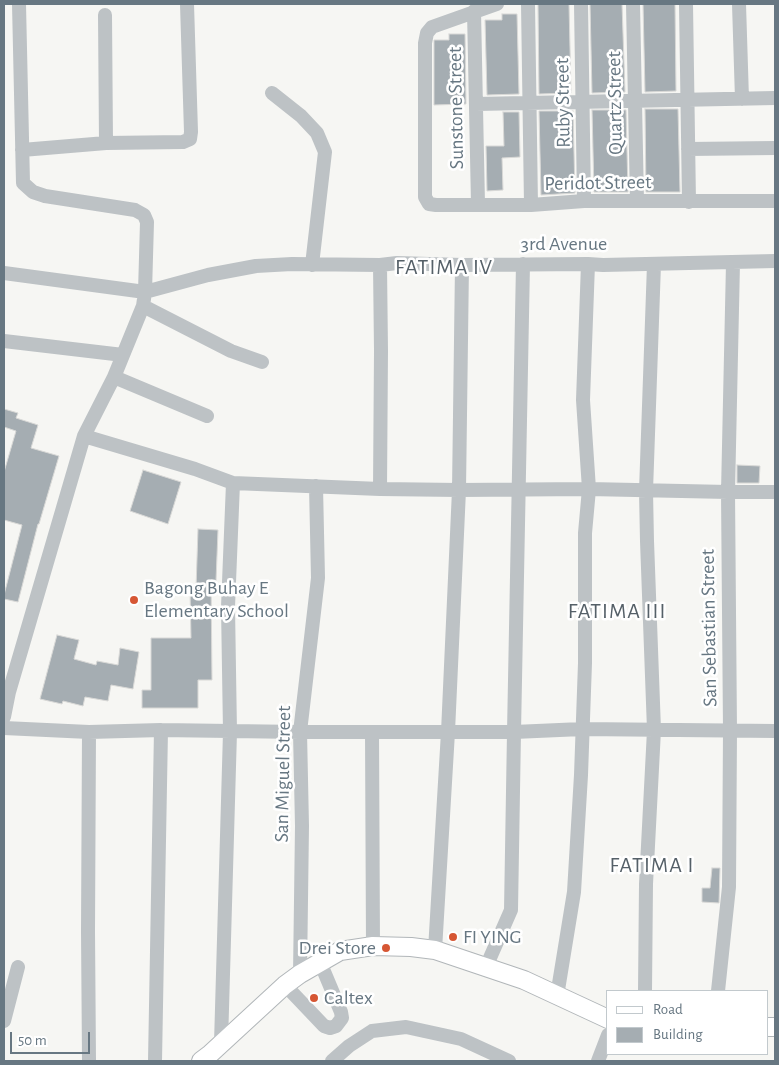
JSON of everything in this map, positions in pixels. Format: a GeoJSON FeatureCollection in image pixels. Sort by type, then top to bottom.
{"type":"FeatureCollection","features":[{"type":"Feature","properties":{"kind":"main road"},"geometry":{"type":"LineString","coordinates":[[201,1061],[284,985],[300,974],[340,951],[373,946],[434,950],[524,980],[606,1018]]}},
{"type":"Feature","properties":{"kind":"street"},"geometry":{"type":"LineString","coordinates":[[4,717],[6,692],[84,436],[114,377],[143,306],[147,222],[144,215],[135,210],[46,196],[33,192],[23,183],[19,4]]}},
{"type":"Feature","properties":{"kind":"street"},"geometry":{"type":"LineString","coordinates":[[22,150],[106,144],[183,142],[190,139],[187,4]]}},
{"type":"Feature","properties":{"kind":"street"},"geometry":{"type":"LineString","coordinates":[[474,11],[497,4]]}},
{"type":"Feature","properties":{"kind":"street"},"geometry":{"type":"LineString","coordinates":[[528,4],[532,205]]}},
{"type":"Feature","properties":{"kind":"street","name":"Ruby Street"},"geometry":{"type":"LineString","coordinates":[[581,4],[584,201]]}},
{"type":"Feature","properties":{"kind":"street","name":"Quartz Street"},"geometry":{"type":"LineString","coordinates":[[633,4],[638,202]]}},
{"type":"Feature","properties":{"kind":"street"},"geometry":{"type":"LineString","coordinates":[[686,4],[689,202]]}},
{"type":"Feature","properties":{"kind":"street"},"geometry":{"type":"LineString","coordinates":[[739,4],[742,99]]}},
{"type":"Feature","properties":{"kind":"street","name":"Peridot Street"},"geometry":{"type":"LineString","coordinates":[[474,11],[432,28],[427,33],[425,43],[425,197],[429,204],[532,205],[584,201],[775,201]]}},
{"type":"Feature","properties":{"kind":"street","name":"Sunstone Street"},"geometry":{"type":"LineString","coordinates":[[474,11],[478,204]]}},
{"type":"Feature","properties":{"kind":"street"},"geometry":{"type":"LineString","coordinates":[[105,15],[106,144]]}},
{"type":"Feature","properties":{"kind":"street"},"geometry":{"type":"LineString","coordinates":[[272,93],[301,116],[317,133],[325,152],[312,265]]}},
{"type":"Feature","properties":{"kind":"street"},"geometry":{"type":"LineString","coordinates":[[476,104],[775,98]]}},
{"type":"Feature","properties":{"kind":"street"},"geometry":{"type":"LineString","coordinates":[[688,149],[775,148]]}},
{"type":"Feature","properties":{"kind":"street","name":"3rd Avenue"},"geometry":{"type":"LineString","coordinates":[[145,292],[256,266],[292,264],[603,265],[775,261]]}},
{"type":"Feature","properties":{"kind":"street","name":"San Sebastian Street"},"geometry":{"type":"LineString","coordinates":[[718,990],[730,887],[728,492],[733,263]]}},
{"type":"Feature","properties":{"kind":"street"},"geometry":{"type":"LineString","coordinates":[[486,967],[512,910],[523,264]]}},
{"type":"Feature","properties":{"kind":"street"},"geometry":{"type":"LineString","coordinates":[[557,996],[574,892],[581,775],[585,663],[585,533],[589,489],[584,400],[588,264]]}},
{"type":"Feature","properties":{"kind":"street"},"geometry":{"type":"LineString","coordinates":[[645,990],[646,884],[654,730],[646,541],[646,491],[654,264]]}},
{"type":"Feature","properties":{"kind":"street"},"geometry":{"type":"LineString","coordinates":[[380,265],[380,489]]}},
{"type":"Feature","properties":{"kind":"street"},"geometry":{"type":"LineString","coordinates":[[434,950],[448,732],[459,490],[462,265]]}},
{"type":"Feature","properties":{"kind":"street"},"geometry":{"type":"LineString","coordinates":[[4,273],[145,292]]}},
{"type":"Feature","properties":{"kind":"street"},"geometry":{"type":"LineString","coordinates":[[143,306],[231,351],[262,362]]}},
{"type":"Feature","properties":{"kind":"street"},"geometry":{"type":"LineString","coordinates":[[4,340],[123,355]]}},
{"type":"Feature","properties":{"kind":"street"},"geometry":{"type":"LineString","coordinates":[[114,377],[207,416]]}},
{"type":"Feature","properties":{"kind":"street"},"geometry":{"type":"LineString","coordinates":[[84,436],[194,469],[233,483],[380,489],[589,489],[775,492]]}},
{"type":"Feature","properties":{"kind":"street"},"geometry":{"type":"LineString","coordinates":[[221,1044],[230,732],[228,607],[233,483]]}},
{"type":"Feature","properties":{"kind":"street","name":"San Miguel Street"},"geometry":{"type":"LineString","coordinates":[[300,974],[302,826],[300,732],[318,578],[316,486]]}},
{"type":"Feature","properties":{"kind":"street"},"geometry":{"type":"LineString","coordinates":[[4,728],[89,732],[161,730],[230,732],[775,731]]}},
{"type":"Feature","properties":{"kind":"street"},"geometry":{"type":"LineString","coordinates":[[155,1061],[161,730]]}},
{"type":"Feature","properties":{"kind":"street"},"geometry":{"type":"LineString","coordinates":[[89,732],[88,931],[90,1061]]}},
{"type":"Feature","properties":{"kind":"street"},"geometry":{"type":"LineString","coordinates":[[372,732],[373,946]]}},
{"type":"Feature","properties":{"kind":"street"},"geometry":{"type":"LineString","coordinates":[[284,985],[324,1026],[330,1028],[336,1026],[342,1018],[341,1012],[320,962]]}},
{"type":"Feature","properties":{"kind":"street"},"geometry":{"type":"LineString","coordinates":[[4,1021],[18,967]]}},
{"type":"Feature","properties":{"kind":"street"},"geometry":{"type":"LineString","coordinates":[[332,1061],[349,1046],[372,1031],[406,1027],[461,1039],[509,1061]]}},
{"type":"Feature","properties":{"kind":"street"},"geometry":{"type":"LineString","coordinates":[[598,1061],[606,1040]]}},
{"type":"Feature","properties":{"kind":"building"},"geometry":{"type":"Polygon","coordinates":[[[538,4],[569,4],[571,93],[539,94],[538,4]]]}},
{"type":"Feature","properties":{"kind":"building"},"geometry":{"type":"Polygon","coordinates":[[[590,4],[622,4],[625,92],[592,93],[590,4]]]}},
{"type":"Feature","properties":{"kind":"building"},"geometry":{"type":"Polygon","coordinates":[[[643,4],[675,4],[676,91],[645,92],[643,4]]]}},
{"type":"Feature","properties":{"kind":"building"},"geometry":{"type":"Polygon","coordinates":[[[502,14],[517,14],[519,94],[487,95],[485,20],[502,20],[502,14]]]}},
{"type":"Feature","properties":{"kind":"building"},"geometry":{"type":"Polygon","coordinates":[[[449,34],[465,34],[466,104],[434,105],[434,40],[449,40],[449,34]]]}},
{"type":"Feature","properties":{"kind":"building"},"geometry":{"type":"Polygon","coordinates":[[[645,109],[678,109],[680,192],[646,192],[645,109]]]}},
{"type":"Feature","properties":{"kind":"building"},"geometry":{"type":"Polygon","coordinates":[[[592,110],[626,110],[628,192],[594,192],[592,110]]]}},
{"type":"Feature","properties":{"kind":"building"},"geometry":{"type":"Polygon","coordinates":[[[539,111],[573,111],[575,193],[541,195],[539,111]]]}},
{"type":"Feature","properties":{"kind":"building"},"geometry":{"type":"Polygon","coordinates":[[[503,112],[519,112],[520,157],[502,158],[503,190],[487,191],[486,146],[504,146],[503,112]]]}},
{"type":"Feature","properties":{"kind":"building"},"geometry":{"type":"Polygon","coordinates":[[[4,409],[18,413],[16,418],[38,425],[31,448],[59,456],[38,524],[18,602],[4,599],[22,525],[4,520],[4,472],[16,431],[4,427],[4,409]]]}},
{"type":"Feature","properties":{"kind":"building"},"geometry":{"type":"Polygon","coordinates":[[[737,465],[760,466],[759,483],[737,483],[737,465]]]}},
{"type":"Feature","properties":{"kind":"building"},"geometry":{"type":"Polygon","coordinates":[[[143,470],[181,482],[168,524],[130,511],[143,470]]]}},
{"type":"Feature","properties":{"kind":"building"},"geometry":{"type":"Polygon","coordinates":[[[198,529],[218,530],[216,581],[211,580],[212,680],[198,680],[198,708],[142,708],[142,690],[151,690],[151,638],[191,638],[190,589],[196,589],[198,529]]]}},
{"type":"Feature","properties":{"kind":"building"},"geometry":{"type":"Polygon","coordinates":[[[57,635],[79,640],[74,659],[96,665],[97,661],[118,665],[120,648],[139,652],[133,689],[111,685],[108,701],[85,697],[83,706],[63,701],[62,704],[40,699],[57,635]]]}},
{"type":"Feature","properties":{"kind":"building"},"geometry":{"type":"Polygon","coordinates":[[[712,868],[720,868],[719,903],[702,902],[702,888],[710,888],[712,868]]]}},
{"type":"Feature","properties":{"kind":"place","name":"Bagong Buhay E Elementary School"},"geometry":{"type":"Point","coordinates":[134,600]}},
{"type":"Feature","properties":{"kind":"place","name":"FI YING"},"geometry":{"type":"Point","coordinates":[453,937]}},
{"type":"Feature","properties":{"kind":"place","name":"Drei Store"},"geometry":{"type":"Point","coordinates":[386,948]}},
{"type":"Feature","properties":{"kind":"place","name":"Caltex"},"geometry":{"type":"Point","coordinates":[314,998]}},
{"type":"Feature","properties":{"kind":"district","name":"FATIMA IV"},"geometry":{"type":"Point","coordinates":[444,267]}},
{"type":"Feature","properties":{"kind":"district","name":"FATIMA III"},"geometry":{"type":"Point","coordinates":[617,611]}},
{"type":"Feature","properties":{"kind":"district","name":"FATIMA I"},"geometry":{"type":"Point","coordinates":[652,865]}}]}
